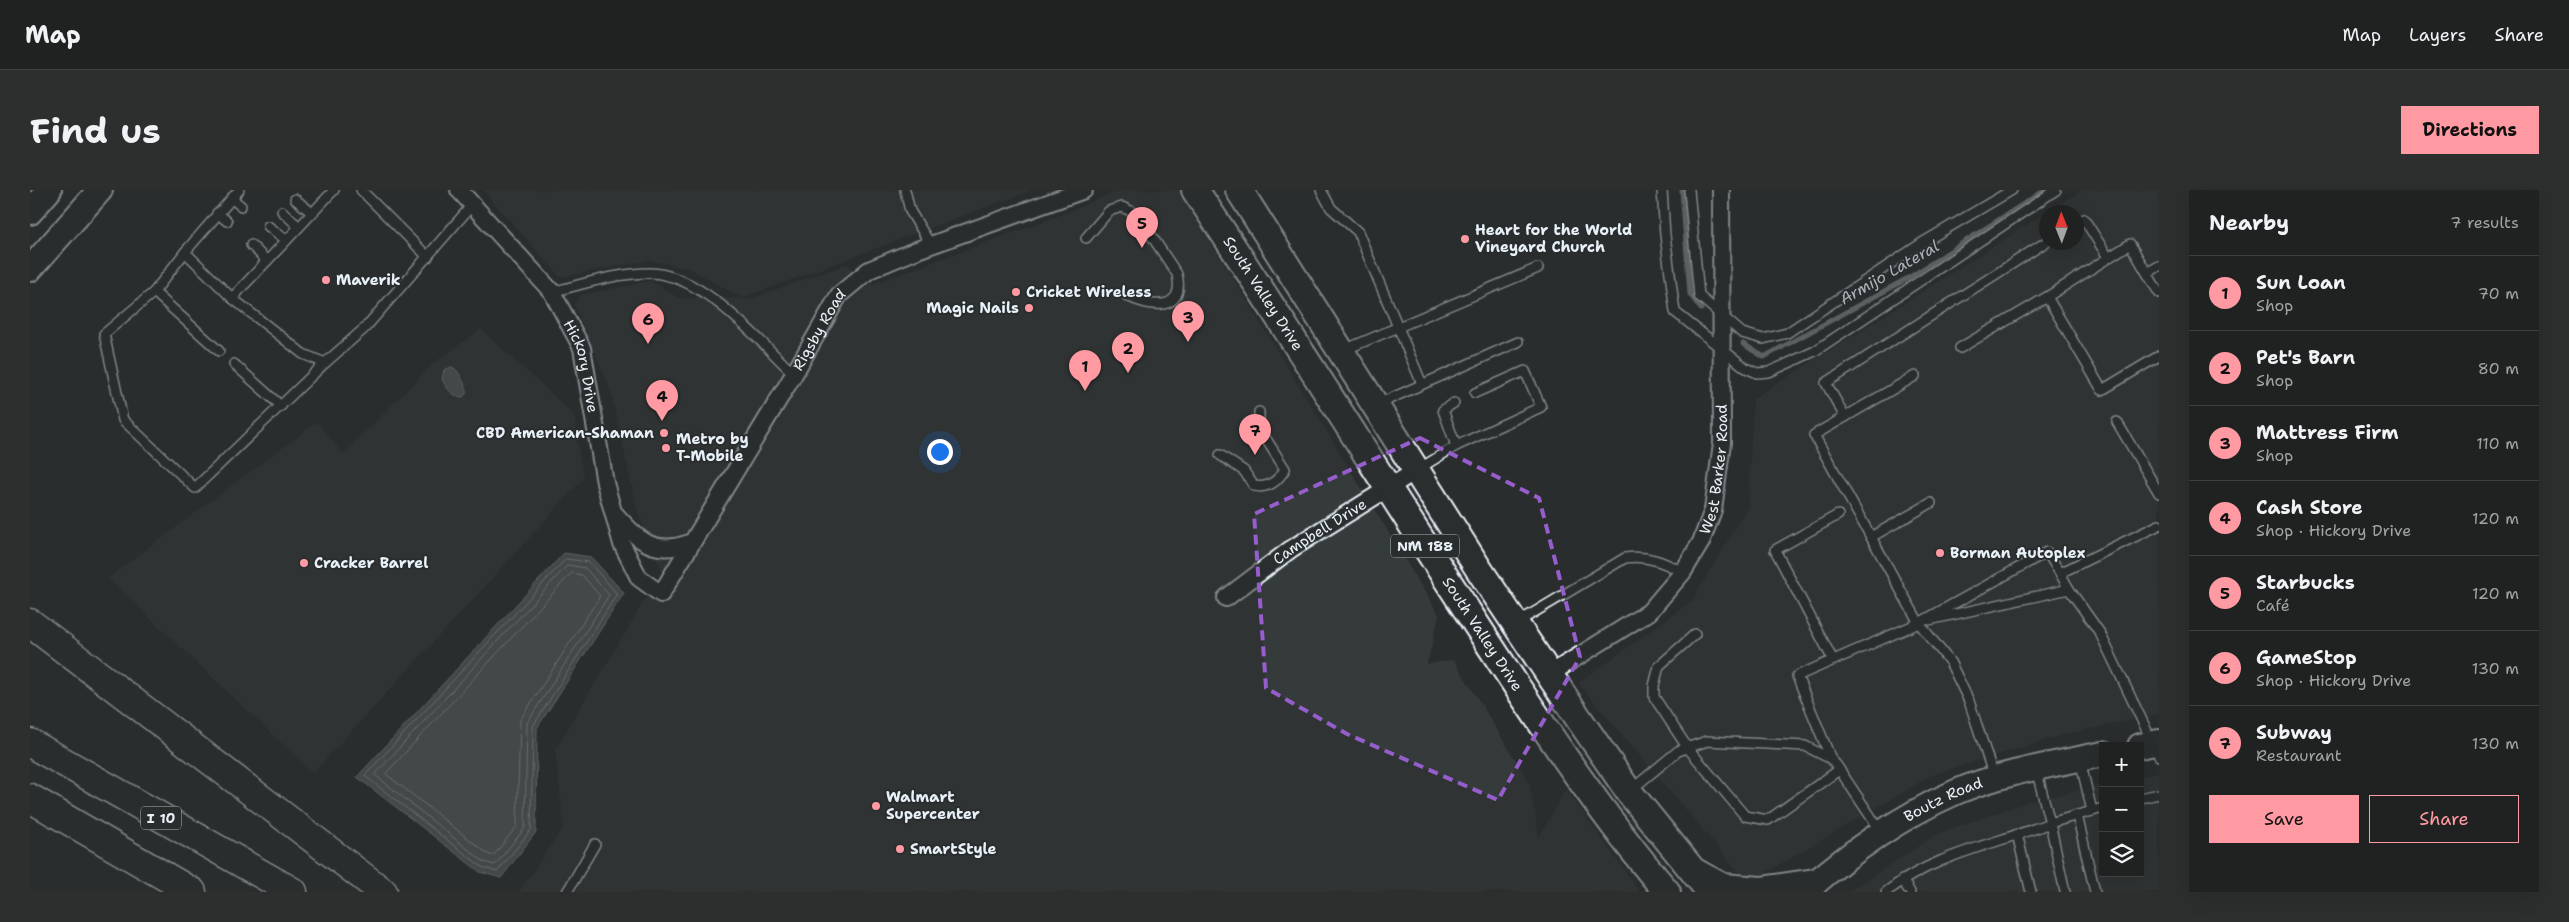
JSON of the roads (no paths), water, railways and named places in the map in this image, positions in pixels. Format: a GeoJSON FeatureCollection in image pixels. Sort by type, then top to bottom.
{"type":"FeatureCollection","features":[{"type":"Feature","properties":{"kind":"highway"},"geometry":{"type":"LineString","coordinates":[[30,623],[383,892]]}},
{"type":"Feature","properties":{"kind":"highway","name":"I 10"},"geometry":{"type":"LineString","coordinates":[[30,743],[293,892]]}},
{"type":"Feature","properties":{"kind":"highway"},"geometry":{"type":"LineString","coordinates":[[30,798],[192,892]]}},
{"type":"Feature","properties":{"kind":"main road"},"geometry":{"type":"LineString","coordinates":[[30,212],[50,190]]}},
{"type":"Feature","properties":{"kind":"main road"},"geometry":{"type":"LineString","coordinates":[[30,269],[100,190]]}},
{"type":"Feature","properties":{"kind":"main road","name":"South Valley Drive"},"geometry":{"type":"LineString","coordinates":[[1196,190],[1552,739],[1603,811],[1667,892]]}},
{"type":"Feature","properties":{"kind":"main road","name":"NM 188"},"geometry":{"type":"LineString","coordinates":[[1239,190],[1516,624],[1629,792],[1710,892]]}},
{"type":"Feature","properties":{"kind":"main road","name":"Boutz Road"},"geometry":{"type":"LineString","coordinates":[[1810,887],[1881,832],[1957,792],[2036,769],[2099,755]]}},
{"type":"Feature","properties":{"kind":"main road"},"geometry":{"type":"LineString","coordinates":[[1692,871],[1724,887],[1762,890],[1810,887]]}},
{"type":"Feature","properties":{"kind":"street","name":"Hickory Drive"},"geometry":{"type":"LineString","coordinates":[[458,190],[552,292],[582,348],[606,483],[622,544],[639,578],[661,594]]}},
{"type":"Feature","properties":{"kind":"street","name":"Rigsby Road"},"geometry":{"type":"LineString","coordinates":[[661,594],[794,374],[839,294],[869,270],[931,245],[1084,190]]}},
{"type":"Feature","properties":{"kind":"street","name":"West Barker Road"},"geometry":{"type":"LineString","coordinates":[[1550,674],[1649,612],[1683,572],[1701,542],[1713,510],[1722,442],[1721,190]]}},
{"type":"Feature","properties":{"kind":"street","name":"Campbell Drive"},"geometry":{"type":"LineString","coordinates":[[1226,598],[1291,548],[1417,470]]}},
{"type":"Feature","properties":{"kind":"street"},"geometry":{"type":"LineString","coordinates":[[613,511],[632,533],[652,547],[676,549],[692,542]]}},
{"type":"Feature","properties":{"kind":"lane"},"geometry":{"type":"LineString","coordinates":[[239,190],[217,213],[154,292],[104,334],[123,420],[195,488],[325,363],[365,328],[472,205]]}},
{"type":"Feature","properties":{"kind":"lane"},"geometry":{"type":"LineString","coordinates":[[232,298],[334,190]]}},
{"type":"Feature","properties":{"kind":"lane"},"geometry":{"type":"LineString","coordinates":[[361,190],[428,257]]}},
{"type":"Feature","properties":{"kind":"lane"},"geometry":{"type":"LineString","coordinates":[[905,190],[910,211],[931,245]]}},
{"type":"Feature","properties":{"kind":"lane"},"geometry":{"type":"LineString","coordinates":[[1321,190],[1331,208],[1358,232],[1422,384]]}},
{"type":"Feature","properties":{"kind":"lane"},"geometry":{"type":"LineString","coordinates":[[1662,190],[1665,235],[1675,312],[1721,350],[1757,373],[1769,372],[1816,351],[2056,190]]}},
{"type":"Feature","properties":{"kind":"lane"},"geometry":{"type":"LineString","coordinates":[[1689,190],[1699,296],[1742,333],[1763,339],[1787,332],[1922,243],[2012,190]]}},
{"type":"Feature","properties":{"kind":"lane"},"geometry":{"type":"LineString","coordinates":[[231,198],[241,206]]}},
{"type":"Feature","properties":{"kind":"lane"},"geometry":{"type":"LineString","coordinates":[[295,199],[312,213]]}},
{"type":"Feature","properties":{"kind":"lane"},"geometry":{"type":"LineString","coordinates":[[1086,238],[1109,211],[1122,207],[1137,214],[1177,274],[1180,285],[1176,296],[1168,303],[1157,306],[1127,296]]}},
{"type":"Feature","properties":{"kind":"lane"},"geometry":{"type":"LineString","coordinates":[[282,211],[299,227]]}},
{"type":"Feature","properties":{"kind":"lane"},"geometry":{"type":"LineString","coordinates":[[217,213],[227,221]]}},
{"type":"Feature","properties":{"kind":"lane"},"geometry":{"type":"LineString","coordinates":[[2084,219],[2108,257]]}},
{"type":"Feature","properties":{"kind":"lane"},"geometry":{"type":"LineString","coordinates":[[268,226],[286,240]]}},
{"type":"Feature","properties":{"kind":"lane"},"geometry":{"type":"LineString","coordinates":[[1960,348],[2130,244],[2159,293]]}},
{"type":"Feature","properties":{"kind":"lane"},"geometry":{"type":"LineString","coordinates":[[251,245],[267,261]]}},
{"type":"Feature","properties":{"kind":"lane"},"geometry":{"type":"LineString","coordinates":[[1844,417],[1826,383],[2039,246]]}},
{"type":"Feature","properties":{"kind":"lane"},"geometry":{"type":"LineString","coordinates":[[185,252],[232,298],[303,354],[325,363]]}},
{"type":"Feature","properties":{"kind":"lane"},"geometry":{"type":"LineString","coordinates":[[2146,273],[2159,266]]}},
{"type":"Feature","properties":{"kind":"lane"},"geometry":{"type":"LineString","coordinates":[[1341,352],[1538,268]]}},
{"type":"Feature","properties":{"kind":"lane"},"geometry":{"type":"LineString","coordinates":[[552,292],[606,279],[651,273],[686,282],[724,308],[794,374]]}},
{"type":"Feature","properties":{"kind":"lane"},"geometry":{"type":"LineString","coordinates":[[154,292],[219,350]]}},
{"type":"Feature","properties":{"kind":"lane"},"geometry":{"type":"LineString","coordinates":[[2046,297],[2102,390],[2159,356]]}},
{"type":"Feature","properties":{"kind":"lane"},"geometry":{"type":"LineString","coordinates":[[1375,405],[1518,342]]}},
{"type":"Feature","properties":{"kind":"lane"},"geometry":{"type":"LineString","coordinates":[[234,364],[281,406]]}},
{"type":"Feature","properties":{"kind":"lane"},"geometry":{"type":"LineString","coordinates":[[1417,470],[1456,446],[1541,407],[1525,371],[1475,393]]}},
{"type":"Feature","properties":{"kind":"lane"},"geometry":{"type":"LineString","coordinates":[[1914,376],[1814,435],[1919,623],[1950,662],[1969,701],[1995,780]]}},
{"type":"Feature","properties":{"kind":"lane"},"geometry":{"type":"LineString","coordinates":[[1454,403],[1443,410],[1456,446]]}},
{"type":"Feature","properties":{"kind":"lane"},"geometry":{"type":"LineString","coordinates":[[1220,455],[1244,472],[1254,486],[1262,488],[1279,478],[1285,469],[1259,428],[1259,412]]}},
{"type":"Feature","properties":{"kind":"lane"},"geometry":{"type":"LineString","coordinates":[[2117,422],[2159,493]]}},
{"type":"Feature","properties":{"kind":"lane"},"geometry":{"type":"LineString","coordinates":[[1871,537],[1932,503]]}},
{"type":"Feature","properties":{"kind":"lane"},"geometry":{"type":"LineString","coordinates":[[1833,660],[1775,550],[1838,515]]}},
{"type":"Feature","properties":{"kind":"lane"},"geometry":{"type":"LineString","coordinates":[[2060,573],[2159,525]]}},
{"type":"Feature","properties":{"kind":"lane"},"geometry":{"type":"LineString","coordinates":[[1881,832],[1830,759],[1797,676],[1919,623],[2047,552],[2069,589],[2100,633],[2153,747]]}},
{"type":"Feature","properties":{"kind":"lane"},"geometry":{"type":"LineString","coordinates":[[1516,624],[1625,558],[1641,556],[1650,558],[1683,572]]}},
{"type":"Feature","properties":{"kind":"lane"},"geometry":{"type":"LineString","coordinates":[[1919,623],[2069,589]]}},
{"type":"Feature","properties":{"kind":"lane"},"geometry":{"type":"LineString","coordinates":[[1695,634],[1659,666],[1654,686],[1654,697],[1687,747],[1745,816],[1768,820],[1839,770]]}},
{"type":"Feature","properties":{"kind":"lane"},"geometry":{"type":"LineString","coordinates":[[1629,792],[1678,751],[1707,741],[1805,746],[1830,759]]}},
{"type":"Feature","properties":{"kind":"lane"},"geometry":{"type":"LineString","coordinates":[[2080,759],[2092,811]]}},
{"type":"Feature","properties":{"kind":"lane"},"geometry":{"type":"LineString","coordinates":[[2036,769],[2065,892]]}},
{"type":"Feature","properties":{"kind":"lane"},"geometry":{"type":"LineString","coordinates":[[2144,797],[2159,794]]}},
{"type":"Feature","properties":{"kind":"lane"},"geometry":{"type":"LineString","coordinates":[[1886,892],[1902,880],[1952,854],[2099,809]]}},
{"type":"Feature","properties":{"kind":"lane"},"geometry":{"type":"LineString","coordinates":[[2077,815],[2095,892]]}},
{"type":"Feature","properties":{"kind":"lane"},"geometry":{"type":"LineString","coordinates":[[2018,834],[2031,892]]}},
{"type":"Feature","properties":{"kind":"lane"},"geometry":{"type":"LineString","coordinates":[[567,892],[595,844]]}},
{"type":"Feature","properties":{"kind":"lane"},"geometry":{"type":"LineString","coordinates":[[1902,880],[1910,892]]}},
{"type":"Feature","properties":{"kind":"water"},"geometry":{"type":"Polygon","coordinates":[[[452,367],[459,374],[465,385],[467,392],[463,397],[453,393],[442,379],[444,370],[452,367]]]}},
{"type":"Feature","properties":{"kind":"water"},"geometry":{"type":"Polygon","coordinates":[[[564,553],[591,557],[624,593],[537,728],[536,832],[501,878],[480,872],[357,777],[564,553]]]}},
{"type":"Feature","properties":{"kind":"waterway","name":"Armijo Lateral"},"geometry":{"type":"LineString","coordinates":[[1682,190],[1690,294],[1701,309]]}},
{"type":"Feature","properties":{"kind":"waterway","name":"Armijo Lateral"},"geometry":{"type":"LineString","coordinates":[[1743,344],[1764,357],[1910,277],[2045,190]]}},
{"type":"Feature","properties":{"kind":"place","name":"Heart for the World Vineyard Church"},"geometry":{"type":"Point","coordinates":[1465,239]}},
{"type":"Feature","properties":{"kind":"place","name":"Starbucks"},"geometry":{"type":"Point","coordinates":[1142,248]}},
{"type":"Feature","properties":{"kind":"place","name":"Maverik"},"geometry":{"type":"Point","coordinates":[326,280]}},
{"type":"Feature","properties":{"kind":"place","name":"Cricket Wireless"},"geometry":{"type":"Point","coordinates":[1016,292]}},
{"type":"Feature","properties":{"kind":"place","name":"Magic Nails"},"geometry":{"type":"Point","coordinates":[1029,308]}},
{"type":"Feature","properties":{"kind":"place","name":"Mattress Firm"},"geometry":{"type":"Point","coordinates":[1188,342]}},
{"type":"Feature","properties":{"kind":"place","name":"GameStop"},"geometry":{"type":"Point","coordinates":[648,344]}},
{"type":"Feature","properties":{"kind":"place","name":"Pet's Barn"},"geometry":{"type":"Point","coordinates":[1128,373]}},
{"type":"Feature","properties":{"kind":"place","name":"Sun Loan"},"geometry":{"type":"Point","coordinates":[1085,391]}},
{"type":"Feature","properties":{"kind":"place","name":"Cash Store"},"geometry":{"type":"Point","coordinates":[662,421]}},
{"type":"Feature","properties":{"kind":"place","name":"CBD American-Shaman"},"geometry":{"type":"Point","coordinates":[664,433]}},
{"type":"Feature","properties":{"kind":"place","name":"Metro by T-Mobile"},"geometry":{"type":"Point","coordinates":[666,448]}},
{"type":"Feature","properties":{"kind":"place","name":"Subway"},"geometry":{"type":"Point","coordinates":[1255,455]}},
{"type":"Feature","properties":{"kind":"place","name":"Borman Autoplex"},"geometry":{"type":"Point","coordinates":[1940,553]}},
{"type":"Feature","properties":{"kind":"place","name":"Cracker Barrel"},"geometry":{"type":"Point","coordinates":[304,563]}},
{"type":"Feature","properties":{"kind":"place","name":"Walmart Supercenter"},"geometry":{"type":"Point","coordinates":[876,806]}},
{"type":"Feature","properties":{"kind":"place","name":"SmartStyle"},"geometry":{"type":"Point","coordinates":[900,849]}}]}
